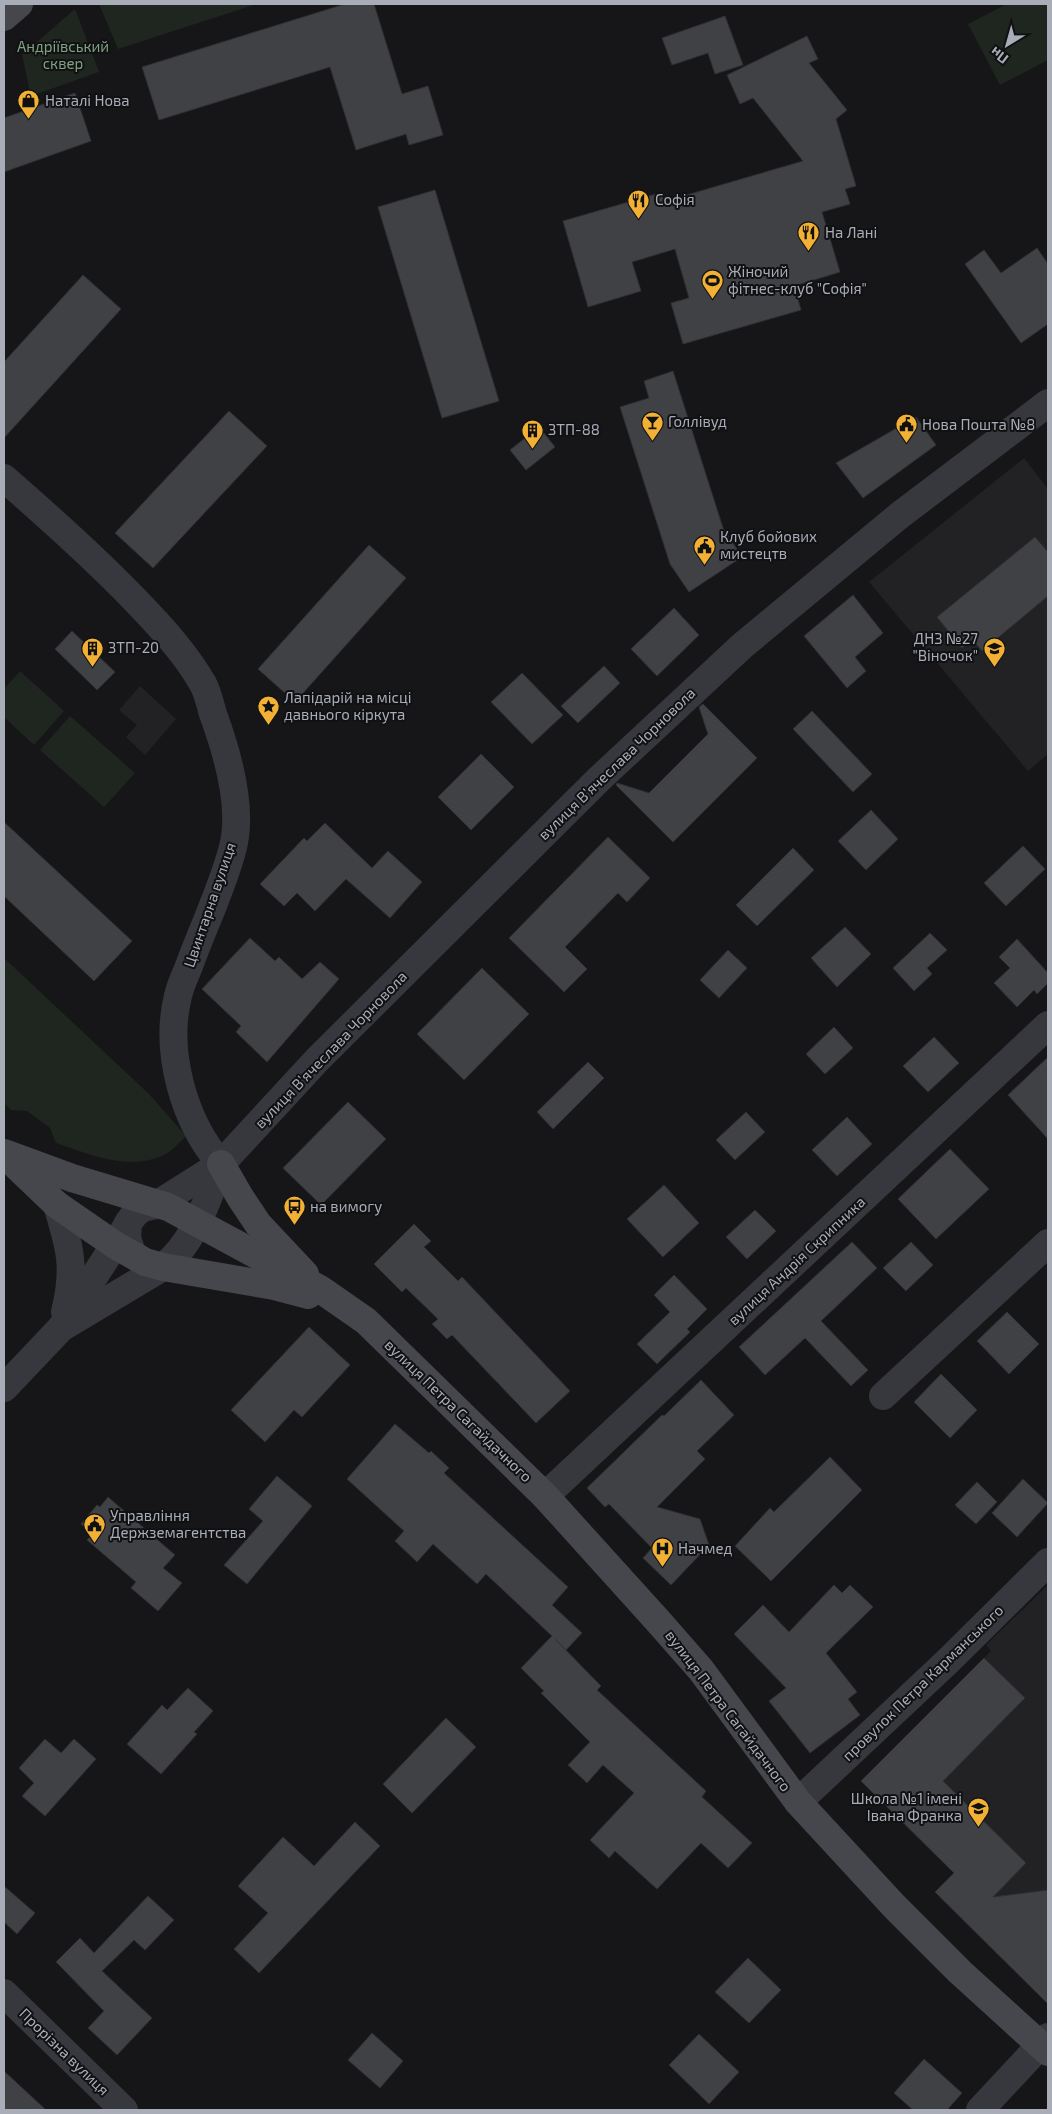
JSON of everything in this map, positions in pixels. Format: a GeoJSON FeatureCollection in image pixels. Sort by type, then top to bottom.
{"type":"FeatureCollection","features":[{"type":"Feature","properties":{"kind":"main road"},"geometry":{"type":"LineString","coordinates":[[4,17],[19,4]]}},
{"type":"Feature","properties":{"kind":"main road"},"geometry":{"type":"LineString","coordinates":[[4,1153],[72,1178],[158,1240],[320,1289]]}},
{"type":"Feature","properties":{"kind":"main road"},"geometry":{"type":"LineString","coordinates":[[4,1153],[58,1205],[158,1240],[274,1286],[346,1306]]}},
{"type":"Feature","properties":{"kind":"main road"},"geometry":{"type":"LineString","coordinates":[[221,1164],[258,1224],[320,1289]]}},
{"type":"Feature","properties":{"kind":"main road","name":"вулиця Петра Сагайдачного"},"geometry":{"type":"LineString","coordinates":[[320,1289],[366,1322],[545,1496],[700,1670],[798,1802],[894,1906],[960,1972],[1046,2045]]}},
{"type":"Feature","properties":{"kind":"street","name":"вулиця Вʼячеслава Чорновола"},"geometry":{"type":"LineString","coordinates":[[221,1164],[318,1060],[598,780],[690,693],[742,646],[900,515],[1048,403]]}},
{"type":"Feature","properties":{"kind":"street","name":"Цвинтарна вулиця"},"geometry":{"type":"LineString","coordinates":[[4,478],[119,583],[168,635],[203,685],[226,749],[234,797],[233,845],[178,997],[174,1028],[176,1068],[182,1092],[208,1149],[221,1164]]}},
{"type":"Feature","properties":{"kind":"street","name":"вулиця Андрія Скрипника"},"geometry":{"type":"LineString","coordinates":[[545,1496],[1048,1025]]}},
{"type":"Feature","properties":{"kind":"street"},"geometry":{"type":"LineString","coordinates":[[4,1388],[61,1328],[158,1240],[221,1164]]}},
{"type":"Feature","properties":{"kind":"street"},"geometry":{"type":"LineString","coordinates":[[61,1328],[158,1240],[221,1164]]}},
{"type":"Feature","properties":{"kind":"street"},"geometry":{"type":"LineString","coordinates":[[58,1205],[68,1239],[72,1271],[61,1328]]}},
{"type":"Feature","properties":{"kind":"street"},"geometry":{"type":"LineString","coordinates":[[883,1396],[1048,1243]]}},
{"type":"Feature","properties":{"kind":"street","name":"провулок Петра Карманського"},"geometry":{"type":"LineString","coordinates":[[798,1802],[948,1661],[1048,1562]]}},
{"type":"Feature","properties":{"kind":"street","name":"Прорізна вулиця"},"geometry":{"type":"LineString","coordinates":[[4,1994],[124,2110]]}},
{"type":"Feature","properties":{"kind":"street"},"geometry":{"type":"LineString","coordinates":[[980,2110],[1046,2045]]}},
{"type":"Feature","properties":{"kind":"shaded area","name":"ДНЗ №27 \"Віночок\""},"geometry":{"type":"Polygon","coordinates":[[[1024,458],[1048,489],[1048,754],[1028,771],[869,582],[1024,458]]]}},
{"type":"Feature","properties":{"kind":"shaded area"},"geometry":{"type":"Polygon","coordinates":[[[140,686],[176,719],[145,755],[126,737],[137,725],[119,710],[140,686]]]}},
{"type":"Feature","properties":{"kind":"shaded area","name":"Школа №1 імені Івана Франка"},"geometry":{"type":"Polygon","coordinates":[[[1048,1585],[1048,1996],[1040,1995],[954,1873],[861,1781],[991,1651],[986,1645],[1048,1585]]]}},
{"type":"Feature","properties":{"kind":"green space","name":"Андріївський сквер"},"geometry":{"type":"Polygon","coordinates":[[[99,4],[257,4],[118,49],[99,4]]]}},
{"type":"Feature","properties":{"kind":"green space"},"geometry":{"type":"Polygon","coordinates":[[[1007,4],[1048,4],[1048,60],[1000,85],[968,24],[1007,4]]]}},
{"type":"Feature","properties":{"kind":"green space","name":"Андріївський сквер"},"geometry":{"type":"Polygon","coordinates":[[[75,9],[99,72],[31,96],[22,55],[75,9]]]}},
{"type":"Feature","properties":{"kind":"green space"},"geometry":{"type":"Polygon","coordinates":[[[20,671],[64,711],[34,745],[4,717],[4,689],[20,671]]]}},
{"type":"Feature","properties":{"kind":"green space"},"geometry":{"type":"Polygon","coordinates":[[[70,716],[135,773],[104,807],[40,750],[70,716]]]}},
{"type":"Feature","properties":{"kind":"green space"},"geometry":{"type":"Polygon","coordinates":[[[4,958],[149,1094],[186,1136],[175,1147],[162,1156],[135,1162],[95,1156],[56,1143],[50,1128],[27,1111],[11,1110],[4,1103],[4,958]]]}},
{"type":"Feature","properties":{"kind":"building"},"geometry":{"type":"Polygon","coordinates":[[[345,4],[374,4],[402,94],[428,86],[443,135],[409,145],[406,134],[356,150],[330,67],[159,120],[142,67],[345,4]]]}},
{"type":"Feature","properties":{"kind":"building"},"geometry":{"type":"Polygon","coordinates":[[[725,16],[743,65],[715,74],[708,53],[672,65],[662,38],[725,16]]]}},
{"type":"Feature","properties":{"kind":"building"},"geometry":{"type":"Polygon","coordinates":[[[807,36],[818,59],[809,63],[847,110],[836,119],[856,186],[845,189],[850,204],[822,212],[840,272],[794,286],[801,310],[683,344],[671,303],[689,298],[675,249],[632,262],[641,291],[588,307],[563,221],[663,192],[666,201],[803,161],[753,98],[740,104],[727,75],[807,36]]]}},
{"type":"Feature","properties":{"kind":"building"},"geometry":{"type":"Polygon","coordinates":[[[75,93],[91,141],[4,172],[4,118],[75,93]]]}},
{"type":"Feature","properties":{"kind":"building"},"geometry":{"type":"Polygon","coordinates":[[[435,190],[499,401],[442,418],[378,207],[435,190]]]}},
{"type":"Feature","properties":{"kind":"building"},"geometry":{"type":"Polygon","coordinates":[[[1037,248],[1048,264],[1048,324],[1021,343],[965,264],[984,250],[1001,273],[1037,248]]]}},
{"type":"Feature","properties":{"kind":"building"},"geometry":{"type":"Polygon","coordinates":[[[83,275],[121,309],[4,438],[4,362],[83,275]]]}},
{"type":"Feature","properties":{"kind":"building"},"geometry":{"type":"Polygon","coordinates":[[[673,371],[723,528],[742,557],[689,592],[670,564],[620,407],[649,398],[644,381],[673,371]]]}},
{"type":"Feature","properties":{"kind":"building"},"geometry":{"type":"Polygon","coordinates":[[[229,411],[267,446],[153,568],[115,533],[229,411]]]}},
{"type":"Feature","properties":{"kind":"building"},"geometry":{"type":"Polygon","coordinates":[[[916,417],[936,445],[863,498],[836,463],[916,417]]]}},
{"type":"Feature","properties":{"kind":"building","name":"ЗТП-88"},"geometry":{"type":"Polygon","coordinates":[[[539,427],[555,447],[526,470],[510,450],[539,427]]]}},
{"type":"Feature","properties":{"kind":"building"},"geometry":{"type":"Polygon","coordinates":[[[1035,537],[1048,552],[1048,596],[982,651],[972,639],[962,648],[937,617],[1035,537]]]}},
{"type":"Feature","properties":{"kind":"building"},"geometry":{"type":"Polygon","coordinates":[[[369,545],[406,578],[295,702],[258,669],[369,545]]]}},
{"type":"Feature","properties":{"kind":"building"},"geometry":{"type":"Polygon","coordinates":[[[853,595],[883,633],[855,657],[866,671],[847,688],[804,636],[853,595]]]}},
{"type":"Feature","properties":{"kind":"building"},"geometry":{"type":"Polygon","coordinates":[[[674,608],[699,635],[657,676],[631,649],[674,608]]]}},
{"type":"Feature","properties":{"kind":"building","name":"ЗТП-20"},"geometry":{"type":"Polygon","coordinates":[[[72,631],[115,672],[97,690],[55,649],[72,631]]]}},
{"type":"Feature","properties":{"kind":"building"},"geometry":{"type":"Polygon","coordinates":[[[604,666],[620,683],[578,723],[561,706],[604,666]]]}},
{"type":"Feature","properties":{"kind":"building"},"geometry":{"type":"Polygon","coordinates":[[[522,673],[563,715],[532,744],[491,702],[522,673]]]}},
{"type":"Feature","properties":{"kind":"building"},"geometry":{"type":"Polygon","coordinates":[[[703,704],[757,758],[673,842],[616,785],[617,783],[649,793],[708,734],[699,707],[703,704]]]}},
{"type":"Feature","properties":{"kind":"building"},"geometry":{"type":"Polygon","coordinates":[[[812,711],[872,774],[853,792],[793,729],[812,711]]]}},
{"type":"Feature","properties":{"kind":"building"},"geometry":{"type":"Polygon","coordinates":[[[481,754],[514,787],[471,830],[438,797],[481,754]]]}},
{"type":"Feature","properties":{"kind":"building"},"geometry":{"type":"Polygon","coordinates":[[[871,810],[898,839],[866,870],[838,841],[871,810]]]}},
{"type":"Feature","properties":{"kind":"building"},"geometry":{"type":"Polygon","coordinates":[[[4,822],[132,941],[94,981],[4,896],[4,822]]]}},
{"type":"Feature","properties":{"kind":"building"},"geometry":{"type":"Polygon","coordinates":[[[325,823],[372,868],[388,851],[422,882],[390,918],[346,879],[315,911],[297,893],[284,906],[260,884],[304,838],[307,841],[325,823]]]}},
{"type":"Feature","properties":{"kind":"building"},"geometry":{"type":"Polygon","coordinates":[[[608,837],[650,878],[627,902],[618,893],[565,947],[587,969],[564,992],[509,938],[608,837]]]}},
{"type":"Feature","properties":{"kind":"building"},"geometry":{"type":"Polygon","coordinates":[[[1023,846],[1045,869],[1006,906],[984,883],[1023,846]]]}},
{"type":"Feature","properties":{"kind":"building"},"geometry":{"type":"Polygon","coordinates":[[[793,848],[814,870],[757,926],[736,905],[793,848]]]}},
{"type":"Feature","properties":{"kind":"building"},"geometry":{"type":"Polygon","coordinates":[[[845,927],[871,954],[837,987],[811,958],[845,927]]]}},
{"type":"Feature","properties":{"kind":"building"},"geometry":{"type":"Polygon","coordinates":[[[930,933],[947,950],[927,968],[932,974],[914,991],[893,968],[930,933]]]}},
{"type":"Feature","properties":{"kind":"building"},"geometry":{"type":"Polygon","coordinates":[[[250,938],[275,961],[279,957],[302,979],[320,962],[339,979],[267,1062],[236,1032],[241,1026],[202,989],[250,938]]]}},
{"type":"Feature","properties":{"kind":"building"},"geometry":{"type":"Polygon","coordinates":[[[1017,939],[1048,973],[1048,983],[1037,994],[1034,990],[1017,1007],[994,983],[1010,968],[999,957],[1017,939]]]}},
{"type":"Feature","properties":{"kind":"building"},"geometry":{"type":"Polygon","coordinates":[[[728,950],[747,968],[719,998],[700,980],[728,950]]]}},
{"type":"Feature","properties":{"kind":"building"},"geometry":{"type":"Polygon","coordinates":[[[482,968],[529,1014],[464,1080],[417,1034],[482,968]]]}},
{"type":"Feature","properties":{"kind":"building"},"geometry":{"type":"Polygon","coordinates":[[[834,1027],[853,1048],[825,1074],[806,1054],[834,1027]]]}},
{"type":"Feature","properties":{"kind":"building"},"geometry":{"type":"Polygon","coordinates":[[[934,1037],[959,1063],[928,1092],[903,1066],[934,1037]]]}},
{"type":"Feature","properties":{"kind":"building"},"geometry":{"type":"Polygon","coordinates":[[[1048,1057],[1048,1139],[1008,1095],[1048,1057]]]}},
{"type":"Feature","properties":{"kind":"building"},"geometry":{"type":"Polygon","coordinates":[[[588,1062],[604,1078],[553,1129],[537,1112],[588,1062]]]}},
{"type":"Feature","properties":{"kind":"building"},"geometry":{"type":"Polygon","coordinates":[[[348,1102],[386,1139],[321,1205],[283,1168],[348,1102]]]}},
{"type":"Feature","properties":{"kind":"building"},"geometry":{"type":"Polygon","coordinates":[[[746,1112],[765,1132],[735,1160],[716,1140],[746,1112]]]}},
{"type":"Feature","properties":{"kind":"building"},"geometry":{"type":"Polygon","coordinates":[[[847,1117],[872,1144],[837,1176],[812,1150],[847,1117]]]}},
{"type":"Feature","properties":{"kind":"building"},"geometry":{"type":"Polygon","coordinates":[[[950,1149],[989,1189],[936,1239],[898,1199],[950,1149]]]}},
{"type":"Feature","properties":{"kind":"building"},"geometry":{"type":"Polygon","coordinates":[[[664,1185],[699,1223],[663,1257],[627,1219],[664,1185]]]}},
{"type":"Feature","properties":{"kind":"building"},"geometry":{"type":"Polygon","coordinates":[[[755,1210],[776,1231],[747,1259],[726,1237],[755,1210]]]}},
{"type":"Feature","properties":{"kind":"building"},"geometry":{"type":"Polygon","coordinates":[[[414,1224],[431,1241],[424,1247],[458,1281],[462,1277],[570,1391],[536,1423],[452,1335],[447,1339],[432,1324],[438,1319],[406,1288],[402,1292],[374,1264],[414,1224]]]}},
{"type":"Feature","properties":{"kind":"building"},"geometry":{"type":"Polygon","coordinates":[[[852,1242],[877,1268],[821,1321],[868,1370],[851,1386],[805,1338],[765,1375],[739,1347],[852,1242]]]}},
{"type":"Feature","properties":{"kind":"building"},"geometry":{"type":"Polygon","coordinates":[[[911,1242],[933,1265],[906,1291],[883,1268],[911,1242]]]}},
{"type":"Feature","properties":{"kind":"building"},"geometry":{"type":"Polygon","coordinates":[[[674,1275],[707,1309],[687,1329],[690,1332],[657,1364],[637,1344],[670,1312],[654,1295],[674,1275]]]}},
{"type":"Feature","properties":{"kind":"building"},"geometry":{"type":"Polygon","coordinates":[[[1007,1312],[1039,1344],[1009,1374],[977,1341],[1007,1312]]]}},
{"type":"Feature","properties":{"kind":"building"},"geometry":{"type":"Polygon","coordinates":[[[309,1327],[350,1365],[302,1417],[294,1410],[265,1442],[231,1410],[309,1327]]]}},
{"type":"Feature","properties":{"kind":"building"},"geometry":{"type":"Polygon","coordinates":[[[941,1374],[977,1410],[950,1438],[914,1402],[941,1374]]]}},
{"type":"Feature","properties":{"kind":"building"},"geometry":{"type":"Polygon","coordinates":[[[701,1380],[734,1415],[697,1451],[705,1459],[657,1507],[700,1519],[709,1545],[671,1585],[643,1558],[652,1548],[609,1504],[605,1507],[587,1488],[701,1380]]]}},
{"type":"Feature","properties":{"kind":"building"},"geometry":{"type":"Polygon","coordinates":[[[395,1424],[429,1453],[431,1451],[449,1468],[444,1473],[568,1587],[552,1605],[582,1633],[566,1650],[555,1639],[601,1686],[597,1690],[706,1791],[702,1797],[752,1843],[728,1868],[701,1843],[657,1889],[615,1851],[609,1858],[590,1840],[634,1793],[603,1765],[587,1783],[568,1765],[590,1742],[541,1693],[544,1691],[521,1668],[552,1636],[486,1574],[477,1584],[433,1544],[417,1562],[395,1541],[404,1531],[347,1479],[395,1424]]]}},
{"type":"Feature","properties":{"kind":"building"},"geometry":{"type":"Polygon","coordinates":[[[830,1457],[862,1490],[771,1581],[735,1546],[770,1508],[774,1512],[830,1457]]]}},
{"type":"Feature","properties":{"kind":"building"},"geometry":{"type":"Polygon","coordinates":[[[277,1476],[312,1506],[247,1584],[224,1565],[263,1521],[249,1509],[277,1476]]]}},
{"type":"Feature","properties":{"kind":"building"},"geometry":{"type":"Polygon","coordinates":[[[1023,1479],[1048,1503],[1017,1537],[992,1513],[1023,1479]]]}},
{"type":"Feature","properties":{"kind":"building"},"geometry":{"type":"Polygon","coordinates":[[[977,1482],[997,1502],[976,1524],[955,1505],[977,1482]]]}},
{"type":"Feature","properties":{"kind":"building"},"geometry":{"type":"Polygon","coordinates":[[[108,1497],[175,1555],[163,1568],[182,1583],[158,1611],[131,1588],[136,1582],[87,1540],[93,1534],[81,1524],[97,1505],[100,1507],[108,1497]]]}},
{"type":"Feature","properties":{"kind":"building"},"geometry":{"type":"Polygon","coordinates":[[[834,1585],[842,1593],[850,1585],[873,1607],[826,1653],[857,1692],[848,1699],[860,1715],[810,1753],[769,1701],[786,1688],[734,1634],[763,1605],[789,1632],[834,1585]]]}},
{"type":"Feature","properties":{"kind":"building"},"geometry":{"type":"Polygon","coordinates":[[[984,1658],[1025,1698],[943,1781],[1026,1863],[993,1897],[1048,1890],[1048,2004],[935,1892],[954,1873],[861,1781],[984,1658]]]}},
{"type":"Feature","properties":{"kind":"building"},"geometry":{"type":"Polygon","coordinates":[[[188,1688],[213,1711],[194,1732],[197,1734],[161,1774],[127,1744],[162,1705],[167,1710],[188,1688]]]}},
{"type":"Feature","properties":{"kind":"building"},"geometry":{"type":"Polygon","coordinates":[[[446,1718],[476,1747],[412,1813],[383,1784],[446,1718]]]}},
{"type":"Feature","properties":{"kind":"building"},"geometry":{"type":"Polygon","coordinates":[[[45,1739],[61,1753],[74,1739],[96,1759],[45,1816],[22,1796],[34,1783],[19,1768],[45,1739]]]}},
{"type":"Feature","properties":{"kind":"building"},"geometry":{"type":"Polygon","coordinates":[[[355,1822],[380,1846],[259,1973],[234,1949],[268,1913],[238,1886],[283,1837],[314,1866],[355,1822]]]}},
{"type":"Feature","properties":{"kind":"building"},"geometry":{"type":"Polygon","coordinates":[[[4,1886],[35,1913],[17,1934],[4,1922],[4,1886]]]}},
{"type":"Feature","properties":{"kind":"building"},"geometry":{"type":"Polygon","coordinates":[[[148,1896],[174,1920],[145,1950],[134,1940],[102,1971],[152,2018],[117,2055],[88,2028],[104,2011],[56,1962],[80,1938],[94,1953],[148,1896]]]}},
{"type":"Feature","properties":{"kind":"building"},"geometry":{"type":"Polygon","coordinates":[[[748,1958],[781,1990],[749,2023],[715,1992],[748,1958]]]}},
{"type":"Feature","properties":{"kind":"building"},"geometry":{"type":"Polygon","coordinates":[[[372,2033],[403,2061],[380,2088],[348,2060],[372,2033]]]}},
{"type":"Feature","properties":{"kind":"building"},"geometry":{"type":"Polygon","coordinates":[[[699,2034],[739,2072],[709,2104],[669,2065],[699,2034]]]}},
{"type":"Feature","properties":{"kind":"building"},"geometry":{"type":"Polygon","coordinates":[[[924,2059],[962,2093],[947,2110],[913,2110],[894,2093],[924,2059]]]}},
{"type":"Feature","properties":{"kind":"building"},"geometry":{"type":"Polygon","coordinates":[[[4,2071],[46,2110],[4,2110],[4,2071]]]}},
{"type":"Feature","properties":{"kind":"place","name":"Наталі Нова"},"geometry":{"type":"Point","coordinates":[29,120]}},
{"type":"Feature","properties":{"kind":"place","name":"Софія"},"geometry":{"type":"Point","coordinates":[639,219]}},
{"type":"Feature","properties":{"kind":"place","name":"На Лані"},"geometry":{"type":"Point","coordinates":[809,252]}},
{"type":"Feature","properties":{"kind":"place","name":"Жіночий фітнес-клуб \"Софія\""},"geometry":{"type":"Point","coordinates":[712,300]}},
{"type":"Feature","properties":{"kind":"place","name":"Голлівуд"},"geometry":{"type":"Point","coordinates":[652,441]}},
{"type":"Feature","properties":{"kind":"place","name":"Нова Пошта №8"},"geometry":{"type":"Point","coordinates":[906,444]}},
{"type":"Feature","properties":{"kind":"place","name":"ЗТП-88"},"geometry":{"type":"Point","coordinates":[532,449]}},
{"type":"Feature","properties":{"kind":"place","name":"Клуб бойових мистецтв"},"geometry":{"type":"Point","coordinates":[704,565]}},
{"type":"Feature","properties":{"kind":"place","name":"ЗТП-20"},"geometry":{"type":"Point","coordinates":[92,667]}},
{"type":"Feature","properties":{"kind":"place","name":"ДНЗ №27 \"Віночок\""},"geometry":{"type":"Point","coordinates":[994,667]}},
{"type":"Feature","properties":{"kind":"place","name":"Лапідарій на місці давнього кіркута"},"geometry":{"type":"Point","coordinates":[268,726]}},
{"type":"Feature","properties":{"kind":"place","name":"на вимогу"},"geometry":{"type":"Point","coordinates":[294,1226]}},
{"type":"Feature","properties":{"kind":"place","name":"Управління Держземагентства"},"geometry":{"type":"Point","coordinates":[94,1544]}},
{"type":"Feature","properties":{"kind":"place","name":"Начмед"},"geometry":{"type":"Point","coordinates":[662,1568]}},
{"type":"Feature","properties":{"kind":"place","name":"Школа №1 імені Івана Франка"},"geometry":{"type":"Point","coordinates":[978,1827]}}]}
